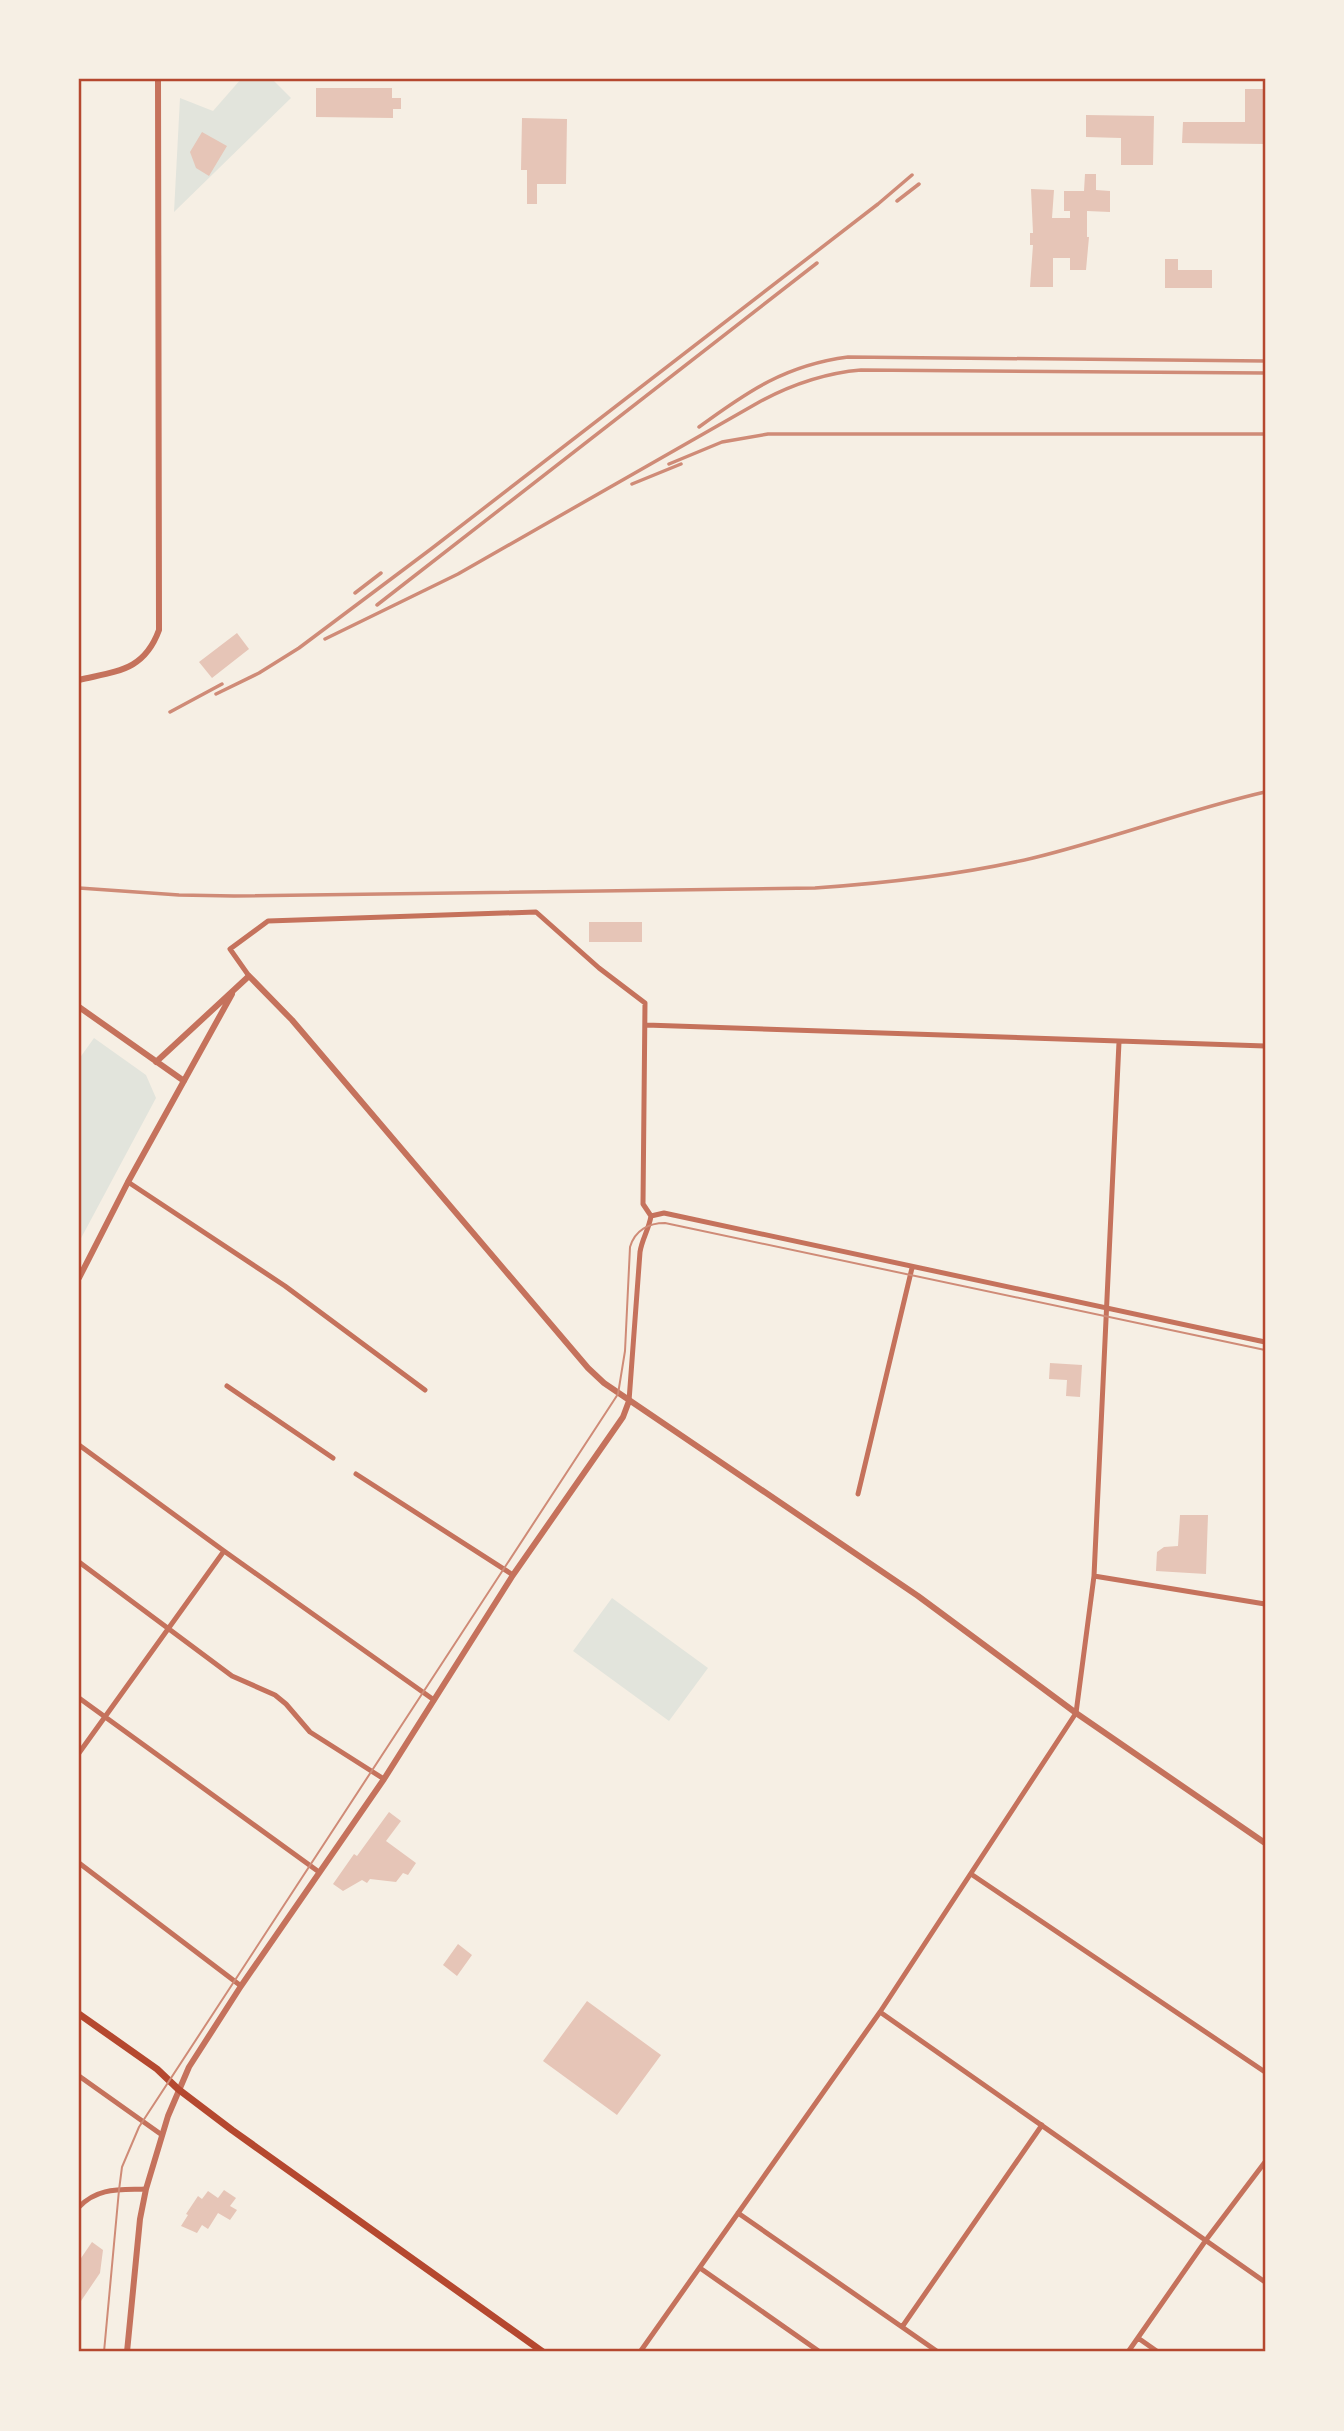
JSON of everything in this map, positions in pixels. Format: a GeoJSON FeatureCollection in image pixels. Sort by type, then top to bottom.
{"type":"FeatureCollection","features":[{"type":"Feature","properties":{"kind":"main road"},"geometry":{"type":"LineString","coordinates":[[79,2014],[157,2069],[178,2090],[543,2352]]}},
{"type":"Feature","properties":{"kind":"street"},"geometry":{"type":"LineString","coordinates":[[79,680],[122,670],[139,662],[152,648],[159,630],[159,79]]}},
{"type":"Feature","properties":{"kind":"street"},"geometry":{"type":"LineString","coordinates":[[127,2352],[140,2219],[146,2189],[178,2090],[189,2067],[384,1779],[513,1575],[623,1417],[629,1401],[640,1252],[651,1216],[643,1204],[645,1003],[536,912],[268,920],[230,949],[249,976],[292,1020],[588,1368],[629,1401],[918,1596],[1076,1713],[1265,1843]]}},
{"type":"Feature","properties":{"kind":"street"},"geometry":{"type":"LineString","coordinates":[[156,1062],[249,976]]}},
{"type":"Feature","properties":{"kind":"street"},"geometry":{"type":"LineString","coordinates":[[79,1278],[128,1182],[235,989]]}},
{"type":"Feature","properties":{"kind":"street"},"geometry":{"type":"LineString","coordinates":[[79,1007],[184,1081]]}},
{"type":"Feature","properties":{"kind":"street"},"geometry":{"type":"LineString","coordinates":[[646,1026],[1265,1046]]}},
{"type":"Feature","properties":{"kind":"street"},"geometry":{"type":"LineString","coordinates":[[640,2352],[880,2012],[1076,1713],[1094,1576],[1119,1042]]}},
{"type":"Feature","properties":{"kind":"street"},"geometry":{"type":"LineString","coordinates":[[128,1182],[285,1286],[425,1390]]}},
{"type":"Feature","properties":{"kind":"street"},"geometry":{"type":"LineString","coordinates":[[651,1216],[664,1213],[1265,1342]]}},
{"type":"Feature","properties":{"kind":"street"},"geometry":{"type":"LineString","coordinates":[[858,1494],[912,1268]]}},
{"type":"Feature","properties":{"kind":"street"},"geometry":{"type":"LineString","coordinates":[[227,1386],[333,1458]]}},
{"type":"Feature","properties":{"kind":"street"},"geometry":{"type":"LineString","coordinates":[[79,1445],[434,1699]]}},
{"type":"Feature","properties":{"kind":"street"},"geometry":{"type":"LineString","coordinates":[[356,1474],[513,1575]]}},
{"type":"Feature","properties":{"kind":"street"},"geometry":{"type":"LineString","coordinates":[[79,1753],[224,1551]]}},
{"type":"Feature","properties":{"kind":"street"},"geometry":{"type":"LineString","coordinates":[[79,1562],[232,1676],[275,1695],[310,1732],[384,1779]]}},
{"type":"Feature","properties":{"kind":"street"},"geometry":{"type":"LineString","coordinates":[[1094,1576],[1265,1604]]}},
{"type":"Feature","properties":{"kind":"street"},"geometry":{"type":"LineString","coordinates":[[79,1698],[319,1872]]}},
{"type":"Feature","properties":{"kind":"street"},"geometry":{"type":"LineString","coordinates":[[79,1864],[242,1986]]}},
{"type":"Feature","properties":{"kind":"street"},"geometry":{"type":"LineString","coordinates":[[971,1874],[1265,2072]]}},
{"type":"Feature","properties":{"kind":"street"},"geometry":{"type":"LineString","coordinates":[[880,2012],[1265,2282]]}},
{"type":"Feature","properties":{"kind":"street"},"geometry":{"type":"LineString","coordinates":[[79,2076],[162,2135]]}},
{"type":"Feature","properties":{"kind":"street"},"geometry":{"type":"LineString","coordinates":[[902,2328],[1042,2125]]}},
{"type":"Feature","properties":{"kind":"street"},"geometry":{"type":"LineString","coordinates":[[1128,2352],[1206,2240],[1265,2162]]}},
{"type":"Feature","properties":{"kind":"street"},"geometry":{"type":"LineString","coordinates":[[79,2207],[93,2195],[105,2190],[146,2189]]}},
{"type":"Feature","properties":{"kind":"street"},"geometry":{"type":"LineString","coordinates":[[738,2213],[938,2352]]}},
{"type":"Feature","properties":{"kind":"street"},"geometry":{"type":"LineString","coordinates":[[700,2268],[820,2352]]}},
{"type":"Feature","properties":{"kind":"street"},"geometry":{"type":"LineString","coordinates":[[1138,2338],[1158,2352]]}},
{"type":"Feature","properties":{"kind":"shaded area"},"geometry":{"type":"Polygon","coordinates":[[[241,79],[272,79],[291,98],[174,212],[180,98],[213,111],[241,79]]]}},
{"type":"Feature","properties":{"kind":"shaded area"},"geometry":{"type":"Polygon","coordinates":[[[94,1038],[146,1075],[156,1098],[79,1242],[79,1059],[94,1038]]]}},
{"type":"Feature","properties":{"kind":"shaded area"},"geometry":{"type":"Polygon","coordinates":[[[612,1598],[708,1668],[669,1721],[573,1651],[612,1598]]]}},
{"type":"Feature","properties":{"kind":"building"},"geometry":{"type":"Polygon","coordinates":[[[316,88],[392,88],[392,98],[401,98],[401,109],[393,109],[393,118],[316,117],[316,88]]]}},
{"type":"Feature","properties":{"kind":"building"},"geometry":{"type":"Polygon","coordinates":[[[1245,89],[1265,89],[1265,144],[1182,143],[1183,122],[1245,122],[1245,89]]]}},
{"type":"Feature","properties":{"kind":"building"},"geometry":{"type":"Polygon","coordinates":[[[1086,115],[1154,116],[1153,165],[1121,165],[1121,138],[1086,137],[1086,115]]]}},
{"type":"Feature","properties":{"kind":"building"},"geometry":{"type":"Polygon","coordinates":[[[522,118],[567,119],[566,184],[537,184],[537,204],[527,204],[527,170],[521,170],[522,118]]]}},
{"type":"Feature","properties":{"kind":"building"},"geometry":{"type":"Polygon","coordinates":[[[202,132],[227,146],[209,176],[196,168],[190,152],[202,132]]]}},
{"type":"Feature","properties":{"kind":"building"},"geometry":{"type":"Polygon","coordinates":[[[1085,174],[1096,174],[1096,190],[1110,191],[1110,212],[1087,211],[1089,237],[1086,270],[1070,270],[1070,258],[1053,258],[1053,287],[1030,287],[1033,245],[1030,245],[1030,233],[1033,233],[1031,189],[1054,190],[1052,218],[1070,218],[1070,211],[1064,211],[1064,191],[1084,191],[1085,174]]]}},
{"type":"Feature","properties":{"kind":"building"},"geometry":{"type":"Polygon","coordinates":[[[1165,259],[1178,259],[1178,270],[1212,270],[1212,288],[1165,288],[1165,259]]]}},
{"type":"Feature","properties":{"kind":"building"},"geometry":{"type":"Polygon","coordinates":[[[237,633],[249,649],[212,678],[199,662],[237,633]]]}},
{"type":"Feature","properties":{"kind":"building"},"geometry":{"type":"Polygon","coordinates":[[[589,922],[642,922],[642,942],[589,942],[589,922]]]}},
{"type":"Feature","properties":{"kind":"building"},"geometry":{"type":"Polygon","coordinates":[[[1050,1363],[1082,1365],[1080,1397],[1066,1396],[1067,1380],[1049,1379],[1050,1363]]]}},
{"type":"Feature","properties":{"kind":"building"},"geometry":{"type":"Polygon","coordinates":[[[1180,1515],[1208,1515],[1206,1574],[1156,1571],[1157,1552],[1164,1547],[1178,1546],[1180,1515]]]}},
{"type":"Feature","properties":{"kind":"building"},"geometry":{"type":"Polygon","coordinates":[[[389,1812],[401,1821],[386,1841],[416,1863],[408,1875],[403,1873],[396,1882],[370,1879],[367,1883],[362,1880],[343,1891],[333,1884],[389,1812]]]}},
{"type":"Feature","properties":{"kind":"building"},"geometry":{"type":"Polygon","coordinates":[[[458,1944],[472,1955],[457,1976],[443,1965],[458,1944]]]}},
{"type":"Feature","properties":{"kind":"building"},"geometry":{"type":"Polygon","coordinates":[[[587,2001],[661,2055],[617,2115],[543,2061],[587,2001]]]}},
{"type":"Feature","properties":{"kind":"building"},"geometry":{"type":"Polygon","coordinates":[[[224,2190],[236,2198],[230,2206],[237,2210],[230,2220],[218,2213],[208,2229],[202,2225],[197,2233],[181,2226],[198,2196],[202,2199],[208,2191],[218,2198],[224,2190]]]}},
{"type":"Feature","properties":{"kind":"building"},"geometry":{"type":"Polygon","coordinates":[[[92,2242],[103,2250],[100,2273],[81,2301],[79,2261],[92,2242]]]}},
{"type":"Feature","properties":{"kind":"tram line"},"geometry":{"type":"LineString","coordinates":[[104,2352],[122,2167],[139,2127],[618,1394],[625,1351],[630,1247],[639,1232],[653,1224],[665,1223],[1265,1350]]}},
{"type":"Feature","properties":{"kind":"railway"},"geometry":{"type":"LineString","coordinates":[[216,694],[259,673],[299,648],[431,549],[912,175]]}},
{"type":"Feature","properties":{"kind":"railway"},"geometry":{"type":"LineString","coordinates":[[897,201],[919,184]]}},
{"type":"Feature","properties":{"kind":"railway"},"geometry":{"type":"LineString","coordinates":[[377,605],[817,263]]}},
{"type":"Feature","properties":{"kind":"railway"},"geometry":{"type":"LineString","coordinates":[[699,427],[751,391],[787,373],[805,366],[848,357],[1265,361]]}},
{"type":"Feature","properties":{"kind":"railway"},"geometry":{"type":"LineString","coordinates":[[325,639],[458,574],[761,401],[785,389],[822,377],[861,370],[1265,373]]}},
{"type":"Feature","properties":{"kind":"railway"},"geometry":{"type":"LineString","coordinates":[[669,464],[722,442],[768,434],[1265,434]]}},
{"type":"Feature","properties":{"kind":"railway"},"geometry":{"type":"LineString","coordinates":[[632,484],[681,464]]}},
{"type":"Feature","properties":{"kind":"railway"},"geometry":{"type":"LineString","coordinates":[[355,593],[381,573]]}},
{"type":"Feature","properties":{"kind":"railway"},"geometry":{"type":"LineString","coordinates":[[170,712],[222,684]]}},
{"type":"Feature","properties":{"kind":"railway"},"geometry":{"type":"LineString","coordinates":[[79,888],[234,896],[842,886],[952,874],[1006,864],[1265,792]]}}]}
